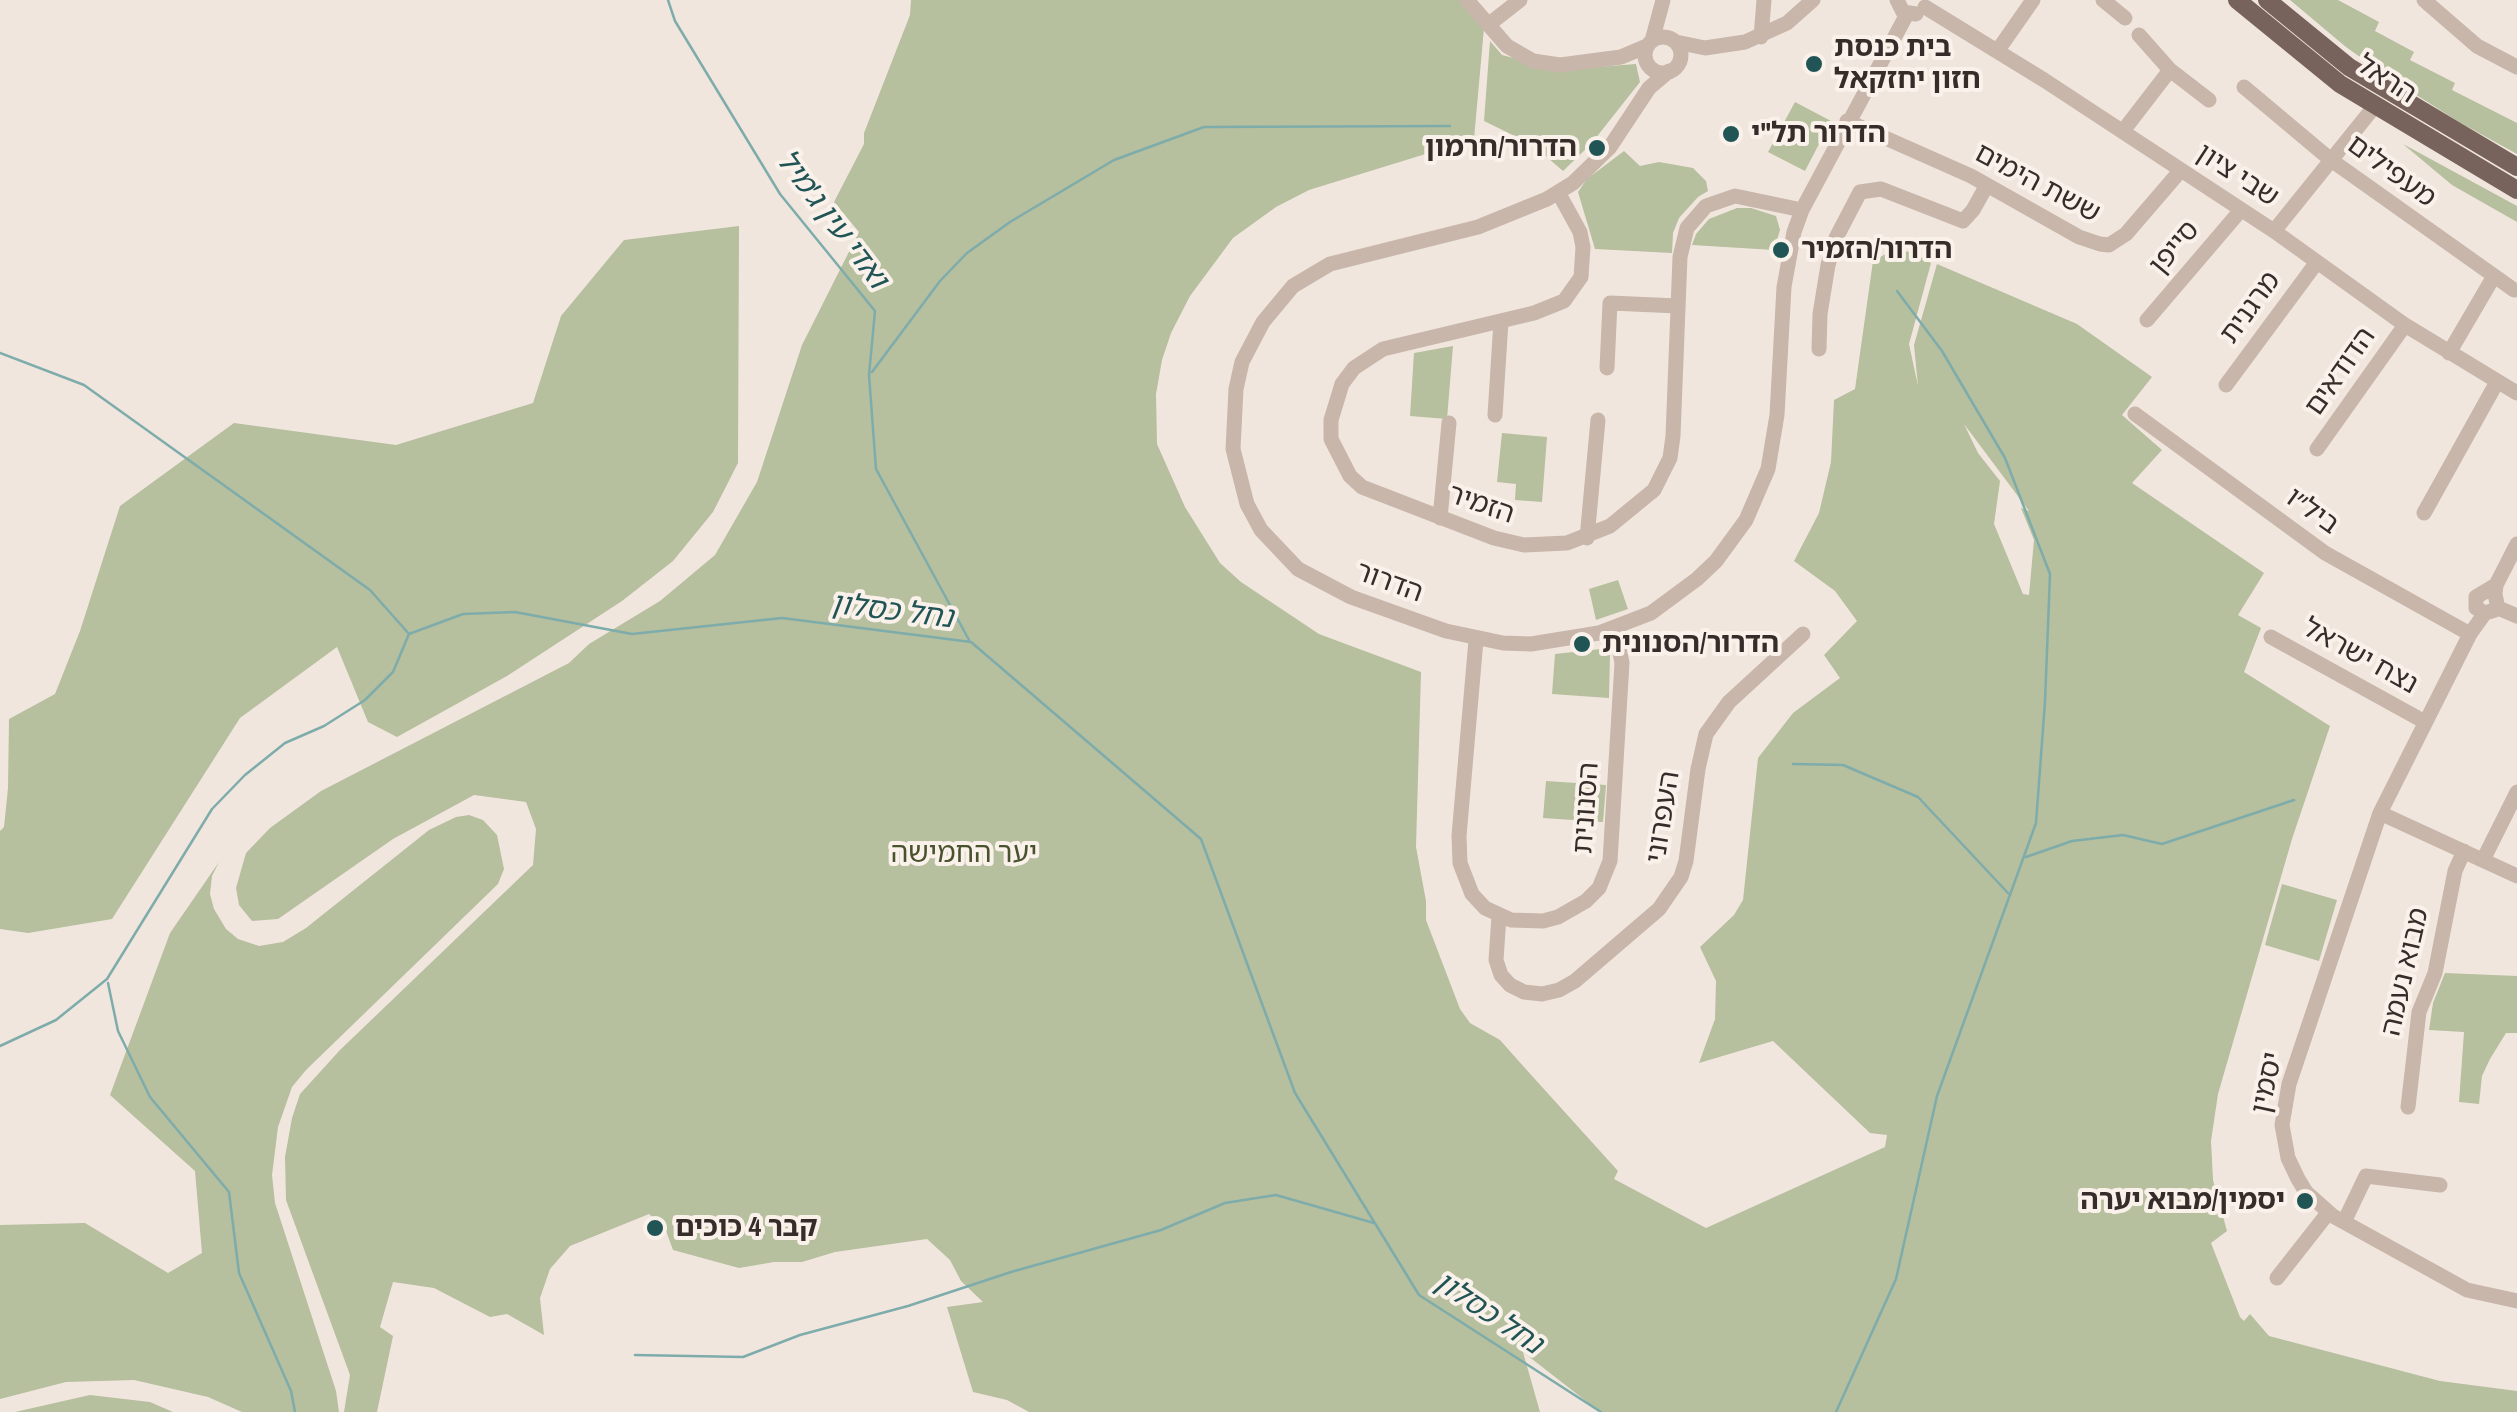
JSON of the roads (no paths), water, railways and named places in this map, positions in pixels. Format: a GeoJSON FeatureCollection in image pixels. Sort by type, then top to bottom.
{"type":"FeatureCollection","features":[{"type":"Feature","properties":{"kind":"main road","name":"הראל"},"geometry":{"type":"LineString","coordinates":[[2238,0],[2316,66],[2374,107],[2517,190]]}},
{"type":"Feature","properties":{"kind":"main road","name":"הראל"},"geometry":{"type":"LineString","coordinates":[[2267,0],[2349,68],[2517,166]]}},
{"type":"Feature","properties":{"kind":"street"},"geometry":{"type":"LineString","coordinates":[[1467,0],[1515,53],[1532,61],[1560,65],[1621,58],[1649,65],[1658,72],[1674,68],[1681,54],[1664,26],[1662,4]]}},
{"type":"Feature","properties":{"kind":"street"},"geometry":{"type":"LineString","coordinates":[[1488,24],[1520,0]]}},
{"type":"Feature","properties":{"kind":"street"},"geometry":{"type":"LineString","coordinates":[[1761,38],[1764,0]]}},
{"type":"Feature","properties":{"kind":"street"},"geometry":{"type":"LineString","coordinates":[[1621,58],[1660,37],[1705,48],[1761,38],[1787,23],[1813,0]]}},
{"type":"Feature","properties":{"kind":"street"},"geometry":{"type":"LineString","coordinates":[[1998,50],[2033,0]]}},
{"type":"Feature","properties":{"kind":"street"},"geometry":{"type":"LineString","coordinates":[[2103,0],[2124,18]]}},
{"type":"Feature","properties":{"kind":"street"},"geometry":{"type":"LineString","coordinates":[[2424,0],[2477,46],[2517,67]]}},
{"type":"Feature","properties":{"kind":"street"},"geometry":{"type":"LineString","coordinates":[[1902,7],[1920,13],[1926,3]]}},
{"type":"Feature","properties":{"kind":"street","name":"שבי ציון"},"geometry":{"type":"LineString","coordinates":[[1926,3],[2274,231],[2406,325],[2517,393]]}},
{"type":"Feature","properties":{"kind":"street"},"geometry":{"type":"LineString","coordinates":[[1649,88],[1650,43],[1662,4]]}},
{"type":"Feature","properties":{"kind":"street","name":"הדרור"},"geometry":{"type":"LineString","coordinates":[[1705,48],[1649,88],[1610,147],[1573,183],[1524,210],[1478,227],[1350,257],[1314,272],[1294,286],[1263,322],[1242,362],[1236,389],[1233,449],[1247,504],[1277,550],[1298,568],[1334,590],[1476,640],[1530,644],[1615,627],[1651,613],[1697,580],[1732,541],[1758,496],[1775,444],[1784,287],[1794,232],[1902,7]]}},
{"type":"Feature","properties":{"kind":"street"},"geometry":{"type":"LineString","coordinates":[[2139,35],[2170,70],[2209,100]]}},
{"type":"Feature","properties":{"kind":"street"},"geometry":{"type":"LineString","coordinates":[[2124,132],[2170,70]]}},
{"type":"Feature","properties":{"kind":"street","name":"מעפילים"},"geometry":{"type":"LineString","coordinates":[[2244,88],[2331,160],[2514,290]]}},
{"type":"Feature","properties":{"kind":"street"},"geometry":{"type":"LineString","coordinates":[[2274,231],[2374,107]]}},
{"type":"Feature","properties":{"kind":"street","name":"ששת הימים"},"geometry":{"type":"LineString","coordinates":[[1847,121],[1987,185],[2080,237],[2109,245],[2126,234],[2182,170]]}},
{"type":"Feature","properties":{"kind":"street"},"geometry":{"type":"LineString","coordinates":[[1819,349],[1828,265],[1840,229],[1860,192],[1881,189],[1963,221],[1974,210],[1987,185]]}},
{"type":"Feature","properties":{"kind":"street","name":"הזמיר"},"geometry":{"type":"LineString","coordinates":[[1558,192],[1580,232],[1583,246],[1581,276],[1564,302],[1383,349],[1354,368],[1335,403],[1332,439],[1350,476],[1374,494],[1494,538],[1524,545],[1545,546],[1587,538],[1610,526],[1654,490],[1670,458],[1682,242],[1686,228],[1706,206],[1735,196],[1751,196],[1802,210]]}},
{"type":"Feature","properties":{"kind":"street","name":"סייפן"},"geometry":{"type":"LineString","coordinates":[[2147,320],[2240,210]]}},
{"type":"Feature","properties":{"kind":"street","name":"מרגנית"},"geometry":{"type":"LineString","coordinates":[[2226,385],[2316,262]]}},
{"type":"Feature","properties":{"kind":"street"},"geometry":{"type":"LineString","coordinates":[[2449,353],[2494,276]]}},
{"type":"Feature","properties":{"kind":"street"},"geometry":{"type":"LineString","coordinates":[[1608,368],[1610,303],[1678,306]]}},
{"type":"Feature","properties":{"kind":"street"},"geometry":{"type":"LineString","coordinates":[[1496,414],[1501,321]]}},
{"type":"Feature","properties":{"kind":"street","name":"הדודאים"},"geometry":{"type":"LineString","coordinates":[[2317,449],[2406,325]]}},
{"type":"Feature","properties":{"kind":"street"},"geometry":{"type":"LineString","coordinates":[[2424,513],[2497,382]]}},
{"type":"Feature","properties":{"kind":"street","name":"ביל״ו"},"geometry":{"type":"LineString","coordinates":[[2135,414],[2325,554],[2517,616]]}},
{"type":"Feature","properties":{"kind":"street"},"geometry":{"type":"LineString","coordinates":[[1587,538],[1598,420]]}},
{"type":"Feature","properties":{"kind":"street"},"geometry":{"type":"LineString","coordinates":[[1440,518],[1449,423]]}},
{"type":"Feature","properties":{"kind":"street","name":"יסמין"},"geometry":{"type":"LineString","coordinates":[[2517,544],[2380,812],[2284,1105],[2282,1125],[2288,1158],[2306,1192],[2328,1213],[2467,1290],[2517,1301]]}},
{"type":"Feature","properties":{"kind":"street","name":"הסנונית"},"geometry":{"type":"LineString","coordinates":[[1499,916],[1530,922],[1558,916],[1586,901],[1606,874],[1622,662],[1615,627]]}},
{"type":"Feature","properties":{"kind":"street","name":"העפרוני"},"geometry":{"type":"LineString","coordinates":[[1499,916],[1496,960],[1501,974],[1510,986],[1542,994],[1575,981],[1659,909],[1681,877],[1686,861],[1706,734],[1729,702],[1802,634]]}},
{"type":"Feature","properties":{"kind":"street","name":"נצח ישראל"},"geometry":{"type":"LineString","coordinates":[[2271,636],[2425,722]]}},
{"type":"Feature","properties":{"kind":"street"},"geometry":{"type":"LineString","coordinates":[[1476,640],[1460,863],[1472,894],[1499,916]]}},
{"type":"Feature","properties":{"kind":"street"},"geometry":{"type":"LineString","coordinates":[[2482,860],[2517,792]]}},
{"type":"Feature","properties":{"kind":"street"},"geometry":{"type":"LineString","coordinates":[[2380,812],[2517,876]]}},
{"type":"Feature","properties":{"kind":"street","name":"מבוא נעמה"},"geometry":{"type":"LineString","coordinates":[[2408,1107],[2419,1012],[2435,973],[2455,871],[2464,851]]}},
{"type":"Feature","properties":{"kind":"street"},"geometry":{"type":"LineString","coordinates":[[2344,1222],[2366,1176],[2440,1185]]}},
{"type":"Feature","properties":{"kind":"street"},"geometry":{"type":"LineString","coordinates":[[2277,1278],[2328,1213]]}},
{"type":"Feature","properties":{"kind":"waterway","name":"ואדי עין ג'מיל"},"geometry":{"type":"LineString","coordinates":[[668,0],[675,21],[780,194],[875,311],[869,375],[876,469],[969,640]]}},
{"type":"Feature","properties":{"kind":"waterway"},"geometry":{"type":"LineString","coordinates":[[872,372],[940,281],[967,253],[1010,222],[1114,160],[1204,127],[1450,126]]}},
{"type":"Feature","properties":{"kind":"waterway"},"geometry":{"type":"LineString","coordinates":[[1836,1412],[1896,1279],[1937,1096],[2036,823],[2045,702],[2050,574],[2005,458],[1942,351],[1897,291]]}},
{"type":"Feature","properties":{"kind":"waterway","name":"נחל כסלון"},"geometry":{"type":"LineString","coordinates":[[0,353],[84,385],[370,590],[409,634],[463,614],[515,612],[632,634],[782,618],[971,642],[1201,839],[1295,1093],[1419,1295],[1601,1412]]}},
{"type":"Feature","properties":{"kind":"waterway"},"geometry":{"type":"LineString","coordinates":[[0,1046],[56,1020],[107,979],[212,809],[245,775],[285,743],[324,726],[365,700],[393,672],[409,634]]}},
{"type":"Feature","properties":{"kind":"waterway"},"geometry":{"type":"LineString","coordinates":[[1793,764],[1843,765],[1918,797],[2008,893]]}},
{"type":"Feature","properties":{"kind":"waterway"},"geometry":{"type":"LineString","coordinates":[[2026,857],[2072,841],[2123,835],[2162,844],[2294,800]]}},
{"type":"Feature","properties":{"kind":"waterway"},"geometry":{"type":"LineString","coordinates":[[108,983],[118,1031],[150,1097],[229,1192],[239,1273],[291,1391],[295,1412]]}},
{"type":"Feature","properties":{"kind":"waterway"},"geometry":{"type":"LineString","coordinates":[[635,1355],[743,1357],[800,1335],[1161,1230],[1225,1203],[1276,1195],[1374,1223]]}},
{"type":"Feature","properties":{"kind":"place","name":"בית כנסת חזון יחזקאל"},"geometry":{"type":"Point","coordinates":[1814,64]}},
{"type":"Feature","properties":{"kind":"place","name":"הדרור תל\"י"},"geometry":{"type":"Point","coordinates":[1731,134]}},
{"type":"Feature","properties":{"kind":"place","name":"הדרור/חרמון"},"geometry":{"type":"Point","coordinates":[1597,148]}},
{"type":"Feature","properties":{"kind":"place","name":"הדרור/הזמיר"},"geometry":{"type":"Point","coordinates":[1781,250]}},
{"type":"Feature","properties":{"kind":"place","name":"הדרור/הסנונית"},"geometry":{"type":"Point","coordinates":[1582,644]}},
{"type":"Feature","properties":{"kind":"place","name":"יסמין/מבוא יערה"},"geometry":{"type":"Point","coordinates":[2305,1201]}},
{"type":"Feature","properties":{"kind":"place","name":"קבר 4 כוכים"},"geometry":{"type":"Point","coordinates":[655,1228]}},
{"type":"Feature","properties":{"kind":"park label","name":"יער החמישה"},"geometry":{"type":"Point","coordinates":[964,854]}}]}
